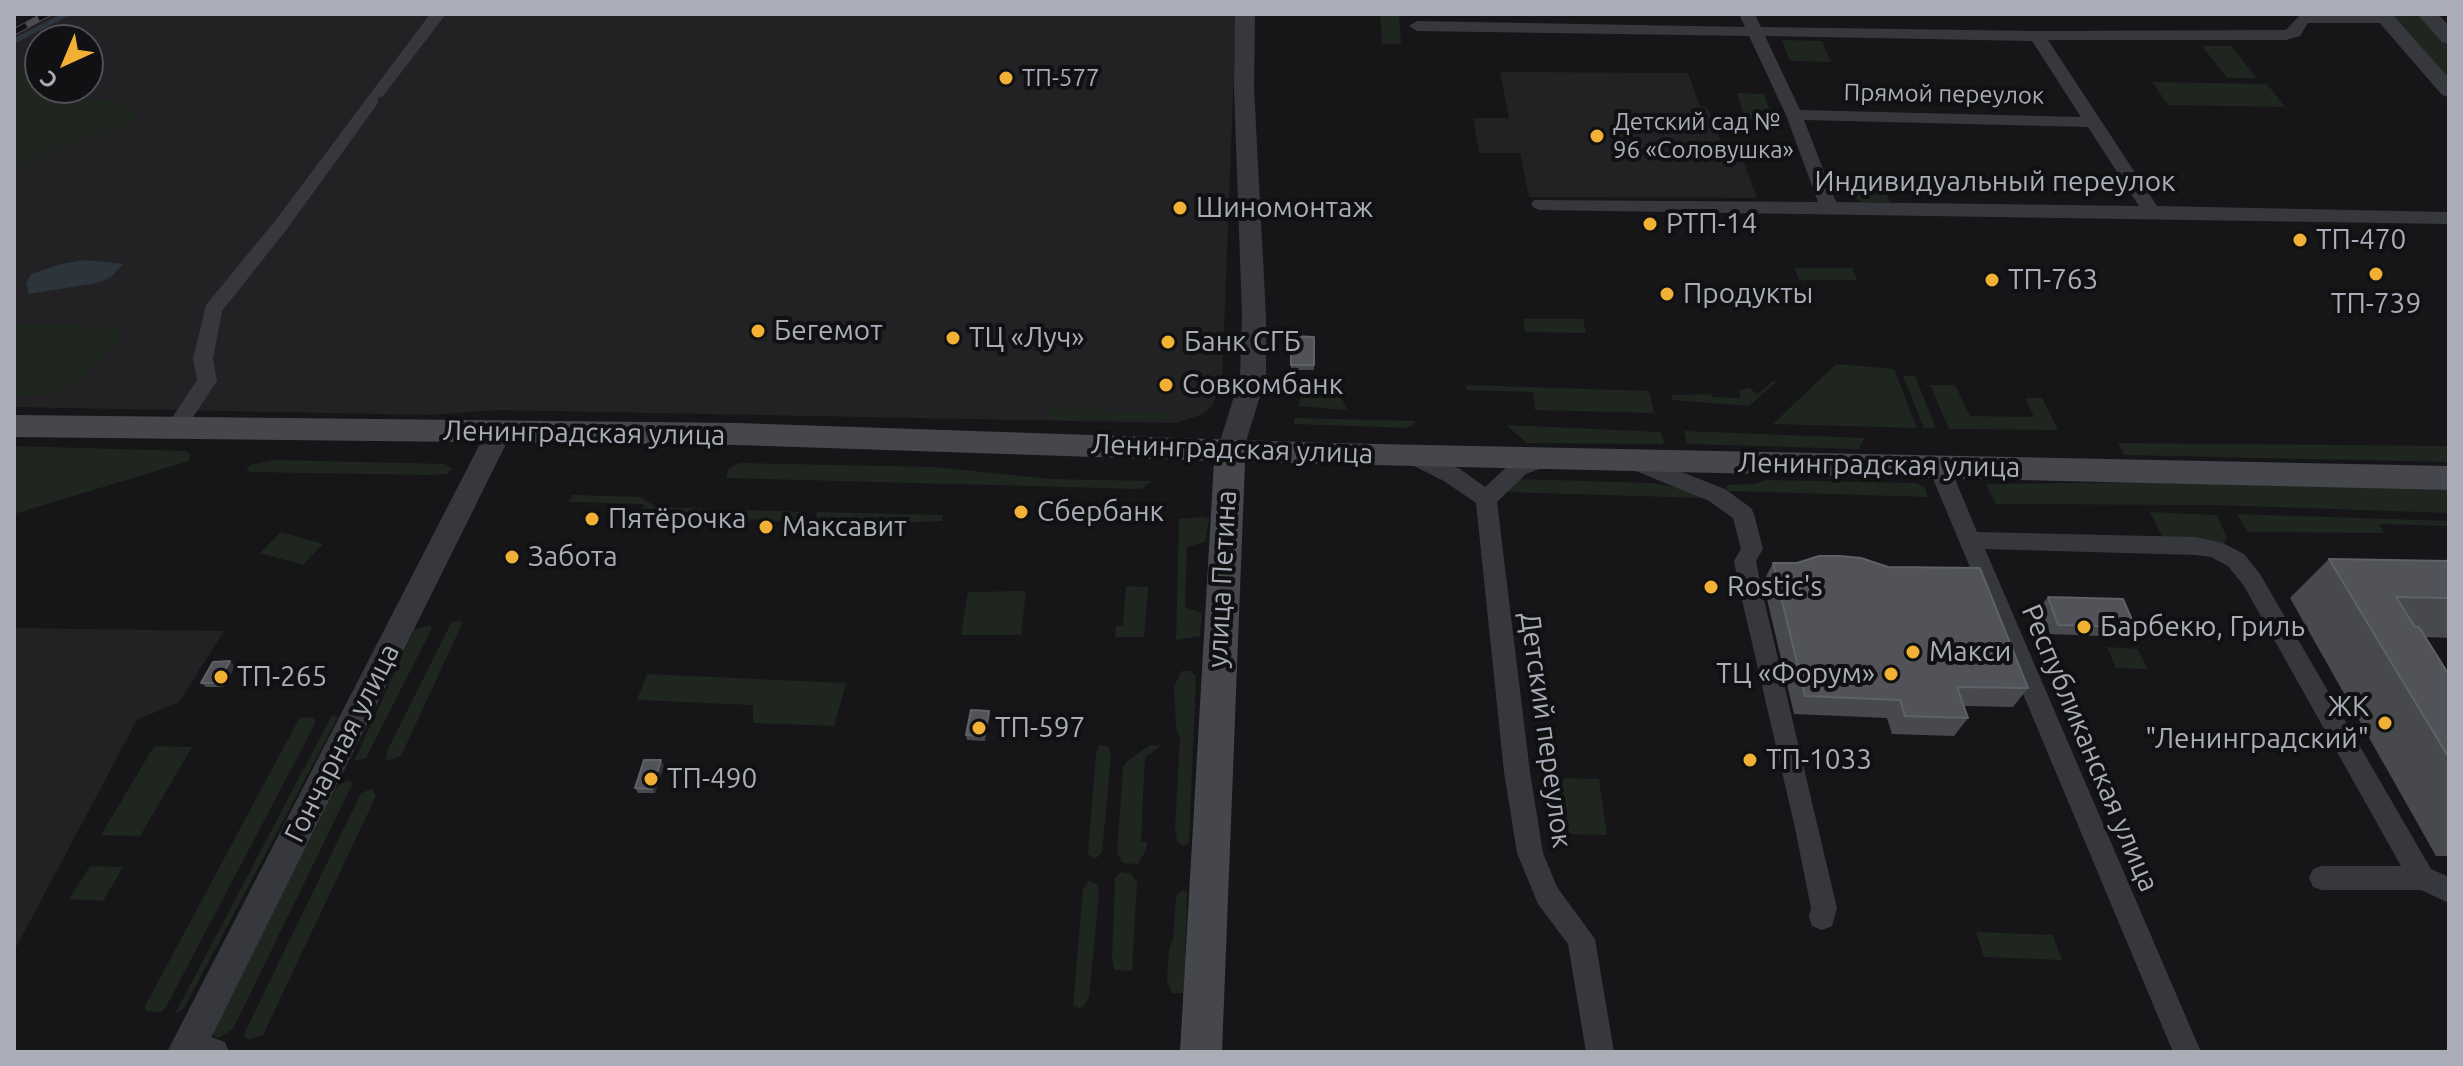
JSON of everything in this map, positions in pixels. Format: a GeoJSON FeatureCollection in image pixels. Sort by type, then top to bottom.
{"type":"FeatureCollection","features":[{"type":"Feature","properties":{"kind":"main road","name":"Ленинградская улица"},"geometry":{"type":"LineString","coordinates":[[14,426],[498,434],[737,434],[1040,442],[1230,451],[2449,478]]}},
{"type":"Feature","properties":{"kind":"main road","name":"улица Петина"},"geometry":{"type":"LineString","coordinates":[[1201,1052],[1230,451]]}},
{"type":"Feature","properties":{"kind":"street"},"geometry":{"type":"LineString","coordinates":[[174,430],[207,381],[203,359],[213,310],[281,225],[438,14]]}},
{"type":"Feature","properties":{"kind":"street","name":"улица Петина"},"geometry":{"type":"LineString","coordinates":[[1230,451],[1253,377],[1254,316],[1244,88],[1245,14]]}},
{"type":"Feature","properties":{"kind":"street"},"geometry":{"type":"LineString","coordinates":[[1747,14],[1794,115],[1830,210]]}},
{"type":"Feature","properties":{"kind":"street"},"geometry":{"type":"LineString","coordinates":[[2427,14],[2449,38]]}},
{"type":"Feature","properties":{"kind":"street"},"geometry":{"type":"LineString","coordinates":[[1417,26],[2037,36],[2286,35],[2295,33],[2303,18],[2384,16],[2449,91]]}},
{"type":"Feature","properties":{"kind":"street"},"geometry":{"type":"LineString","coordinates":[[2037,36],[2151,211]]}},
{"type":"Feature","properties":{"kind":"street","name":"Прямой переулок"},"geometry":{"type":"LineString","coordinates":[[1794,115],[2092,122]]}},
{"type":"Feature","properties":{"kind":"street","name":"Индивидуальный переулок"},"geometry":{"type":"LineString","coordinates":[[1540,204],[1830,210],[2151,211],[2449,218]]}},
{"type":"Feature","properties":{"kind":"street","name":"Гончарная улица"},"geometry":{"type":"LineString","coordinates":[[196,1049],[498,434]]}},
{"type":"Feature","properties":{"kind":"street"},"geometry":{"type":"LineString","coordinates":[[1411,455],[1444,470],[1486,499],[1519,468],[1546,458]]}},
{"type":"Feature","properties":{"kind":"street"},"geometry":{"type":"LineString","coordinates":[[1630,460],[1669,473],[1717,495],[1743,514],[1752,549],[1745,561],[1750,587],[1808,828],[1824,908],[1822,917]]}},
{"type":"Feature","properties":{"kind":"street","name":"Республиканская улица"},"geometry":{"type":"LineString","coordinates":[[1939,467],[2187,1052]]}},
{"type":"Feature","properties":{"kind":"street","name":"Детский переулок"},"geometry":{"type":"LineString","coordinates":[[1486,499],[1517,772],[1530,853],[1547,895],[1581,939],[1600,1052]]}},
{"type":"Feature","properties":{"kind":"street"},"geometry":{"type":"LineString","coordinates":[[1969,540],[2195,546],[2225,553],[2244,568],[2252,580],[2422,878]]}},
{"type":"Feature","properties":{"kind":"street"},"geometry":{"type":"LineString","coordinates":[[2322,878],[2422,878],[2449,890]]}},
{"type":"Feature","properties":{"kind":"shaded area"},"geometry":{"type":"Polygon","coordinates":[[[52,14],[1236,14],[1222,384],[1212,406],[1203,414],[1176,423],[497,410],[431,415],[14,407],[14,35],[24,29],[24,104],[104,104],[104,24],[34,24],[52,14]]]}},
{"type":"Feature","properties":{"kind":"shaded area"},"geometry":{"type":"Polygon","coordinates":[[[1380,14],[1399,14],[1401,44],[1382,44],[1380,14]]]}},
{"type":"Feature","properties":{"kind":"shaded area"},"geometry":{"type":"Polygon","coordinates":[[[2387,14],[2422,14],[2449,43],[2449,84],[2387,14]]]}},
{"type":"Feature","properties":{"kind":"shaded area"},"geometry":{"type":"Polygon","coordinates":[[[1782,40],[1822,41],[1831,62],[1790,61],[1782,40]]]}},
{"type":"Feature","properties":{"kind":"shaded area"},"geometry":{"type":"Polygon","coordinates":[[[2202,46],[2231,46],[2257,78],[2227,78],[2202,46]]]}},
{"type":"Feature","properties":{"kind":"shaded area"},"geometry":{"type":"Polygon","coordinates":[[[24,65],[24,104],[104,104],[104,100],[125,104],[139,111],[137,117],[127,124],[60,147],[14,168],[14,73],[24,65]]]}},
{"type":"Feature","properties":{"kind":"shaded area","name":"Детский сад № 96 «Соловушка»"},"geometry":{"type":"Polygon","coordinates":[[[1500,72],[1688,73],[1700,107],[1708,108],[1728,161],[1743,161],[1757,198],[1529,197],[1520,153],[1479,153],[1473,118],[1509,118],[1500,72]]]}},
{"type":"Feature","properties":{"kind":"shaded area"},"geometry":{"type":"Polygon","coordinates":[[[2152,82],[2267,84],[2285,107],[2168,105],[2152,82]]]}},
{"type":"Feature","properties":{"kind":"shaded area"},"geometry":{"type":"Polygon","coordinates":[[[1737,93],[1764,94],[1773,119],[1745,119],[1737,93]]]}},
{"type":"Feature","properties":{"kind":"shaded area"},"geometry":{"type":"Polygon","coordinates":[[[1837,179],[1881,180],[1890,202],[1864,202],[1843,194],[1837,179]]]}},
{"type":"Feature","properties":{"kind":"shaded area"},"geometry":{"type":"Polygon","coordinates":[[[85,260],[123,264],[111,277],[97,283],[29,294],[26,284],[31,274],[85,260]]]}},
{"type":"Feature","properties":{"kind":"shaded area"},"geometry":{"type":"Polygon","coordinates":[[[1794,268],[1852,268],[1857,280],[1799,280],[1794,268]]]}},
{"type":"Feature","properties":{"kind":"shaded area"},"geometry":{"type":"Polygon","coordinates":[[[1523,319],[1583,319],[1586,333],[1525,332],[1523,319]]]}},
{"type":"Feature","properties":{"kind":"shaded area"},"geometry":{"type":"Polygon","coordinates":[[[14,325],[109,327],[120,330],[124,338],[73,385],[58,393],[14,397],[14,325]]]}},
{"type":"Feature","properties":{"kind":"shaded area"},"geometry":{"type":"Polygon","coordinates":[[[1836,364],[1894,369],[1917,428],[1773,424],[1836,364]]]}},
{"type":"Feature","properties":{"kind":"shaded area"},"geometry":{"type":"Polygon","coordinates":[[[1903,376],[1915,376],[1936,428],[1924,428],[1903,376]]]}},
{"type":"Feature","properties":{"kind":"shaded area"},"geometry":{"type":"Polygon","coordinates":[[[1773,381],[1776,382],[1749,406],[1673,400],[1671,395],[1711,394],[1712,397],[1740,398],[1739,390],[1749,388],[1758,394],[1773,381]]]}},
{"type":"Feature","properties":{"kind":"shaded area"},"geometry":{"type":"Polygon","coordinates":[[[1320,383],[1331,383],[1337,388],[1347,410],[1298,406],[1300,399],[1320,383]]]}},
{"type":"Feature","properties":{"kind":"shaded area"},"geometry":{"type":"Polygon","coordinates":[[[1466,385],[1649,391],[1654,413],[1535,410],[1533,392],[1466,390],[1466,385]]]}},
{"type":"Feature","properties":{"kind":"shaded area"},"geometry":{"type":"Polygon","coordinates":[[[1930,385],[1955,385],[1970,416],[2034,417],[2025,398],[2042,398],[2058,430],[1949,429],[1930,385]]]}},
{"type":"Feature","properties":{"kind":"shaded area"},"geometry":{"type":"Polygon","coordinates":[[[1049,409],[1177,414],[1176,420],[1048,419],[1045,417],[1049,409]]]}},
{"type":"Feature","properties":{"kind":"shaded area"},"geometry":{"type":"Polygon","coordinates":[[[1294,418],[1417,421],[1408,428],[1294,424],[1294,418]]]}},
{"type":"Feature","properties":{"kind":"shaded area"},"geometry":{"type":"Polygon","coordinates":[[[1506,425],[1661,432],[1664,444],[1527,443],[1506,425]]]}},
{"type":"Feature","properties":{"kind":"shaded area"},"geometry":{"type":"Polygon","coordinates":[[[1684,431],[1864,438],[1859,449],[1687,444],[1684,431]]]}},
{"type":"Feature","properties":{"kind":"shaded area"},"geometry":{"type":"Polygon","coordinates":[[[2118,443],[2449,446],[2449,462],[2124,455],[2118,443]]]}},
{"type":"Feature","properties":{"kind":"shaded area"},"geometry":{"type":"Polygon","coordinates":[[[14,446],[186,451],[191,455],[188,461],[179,464],[14,514],[14,446]]]}},
{"type":"Feature","properties":{"kind":"shaded area"},"geometry":{"type":"Polygon","coordinates":[[[274,460],[445,464],[452,469],[447,474],[431,475],[250,472],[246,469],[274,460]]]}},
{"type":"Feature","properties":{"kind":"shaded area"},"geometry":{"type":"Polygon","coordinates":[[[740,463],[934,467],[1051,479],[1152,481],[1141,489],[726,478],[729,468],[740,463]]]}},
{"type":"Feature","properties":{"kind":"shaded area"},"geometry":{"type":"Polygon","coordinates":[[[1519,479],[1652,483],[1681,488],[1703,498],[1505,492],[1519,479]]]}},
{"type":"Feature","properties":{"kind":"shaded area"},"geometry":{"type":"Polygon","coordinates":[[[1765,480],[1917,483],[1925,488],[1928,497],[1729,491],[1725,488],[1727,485],[1755,484],[1765,480]]]}},
{"type":"Feature","properties":{"kind":"shaded area"},"geometry":{"type":"Polygon","coordinates":[[[2153,482],[2449,490],[2449,513],[2215,505],[1996,504],[1986,484],[2153,482]]]}},
{"type":"Feature","properties":{"kind":"shaded area"},"geometry":{"type":"Polygon","coordinates":[[[572,495],[640,497],[656,507],[805,512],[802,523],[750,519],[748,524],[720,523],[718,526],[658,522],[656,525],[637,525],[644,504],[569,502],[572,495]]]}},
{"type":"Feature","properties":{"kind":"shaded area"},"geometry":{"type":"Polygon","coordinates":[[[817,512],[943,515],[942,521],[869,526],[869,523],[814,524],[817,512]]]}},
{"type":"Feature","properties":{"kind":"shaded area"},"geometry":{"type":"Polygon","coordinates":[[[2150,512],[2217,515],[2227,538],[2224,543],[2163,538],[2150,512]]]}},
{"type":"Feature","properties":{"kind":"shaded area"},"geometry":{"type":"Polygon","coordinates":[[[2237,514],[2449,521],[2449,526],[2379,524],[2384,533],[2248,532],[2237,514]]]}},
{"type":"Feature","properties":{"kind":"shaded area"},"geometry":{"type":"Polygon","coordinates":[[[1179,519],[1209,519],[1205,542],[1187,547],[1185,607],[1202,613],[1200,636],[1176,640],[1179,519]]]}},
{"type":"Feature","properties":{"kind":"shaded area"},"geometry":{"type":"Polygon","coordinates":[[[281,532],[323,544],[303,565],[260,553],[281,532]]]}},
{"type":"Feature","properties":{"kind":"shaded area"},"geometry":{"type":"Polygon","coordinates":[[[1126,586],[1148,587],[1144,637],[1115,637],[1116,626],[1123,626],[1126,586]]]}},
{"type":"Feature","properties":{"kind":"shaded area"},"geometry":{"type":"Polygon","coordinates":[[[1026,591],[1021,635],[961,635],[968,592],[1026,591]]]}},
{"type":"Feature","properties":{"kind":"shaded area"},"geometry":{"type":"Polygon","coordinates":[[[452,621],[463,622],[401,756],[386,761],[387,751],[452,621]]]}},
{"type":"Feature","properties":{"kind":"shaded area"},"geometry":{"type":"Polygon","coordinates":[[[430,625],[432,628],[366,758],[354,761],[414,630],[430,625]]]}},
{"type":"Feature","properties":{"kind":"shaded area"},"geometry":{"type":"Polygon","coordinates":[[[14,628],[224,631],[179,702],[137,720],[14,951],[14,628]]]}},
{"type":"Feature","properties":{"kind":"shaded area"},"geometry":{"type":"Polygon","coordinates":[[[2107,647],[2138,649],[2147,669],[2116,668],[2107,647]]]}},
{"type":"Feature","properties":{"kind":"shaded area"},"geometry":{"type":"Polygon","coordinates":[[[1182,671],[1191,671],[1196,676],[1189,843],[1183,846],[1177,841],[1175,828],[1180,738],[1176,728],[1174,686],[1182,671]]]}},
{"type":"Feature","properties":{"kind":"shaded area"},"geometry":{"type":"Polygon","coordinates":[[[647,674],[846,683],[834,726],[753,723],[753,705],[637,700],[647,674]]]}},
{"type":"Feature","properties":{"kind":"shaded area"},"geometry":{"type":"Polygon","coordinates":[[[332,715],[338,717],[184,1008],[175,1014],[332,715]]]}},
{"type":"Feature","properties":{"kind":"shaded area"},"geometry":{"type":"Polygon","coordinates":[[[300,717],[313,718],[316,722],[166,1007],[161,1012],[146,1011],[145,1006],[300,717]]]}},
{"type":"Feature","properties":{"kind":"shaded area"},"geometry":{"type":"Polygon","coordinates":[[[1100,745],[1109,747],[1111,756],[1102,853],[1095,859],[1088,854],[1096,753],[1100,745]]]}},
{"type":"Feature","properties":{"kind":"shaded area"},"geometry":{"type":"Polygon","coordinates":[[[1150,745],[1161,746],[1145,757],[1141,842],[1147,842],[1146,850],[1138,864],[1123,863],[1117,853],[1123,768],[1126,762],[1150,745]]]}},
{"type":"Feature","properties":{"kind":"shaded area"},"geometry":{"type":"Polygon","coordinates":[[[154,746],[192,747],[140,836],[101,835],[154,746]]]}},
{"type":"Feature","properties":{"kind":"shaded area"},"geometry":{"type":"Polygon","coordinates":[[[1558,778],[1599,779],[1607,835],[1566,834],[1558,778]]]}},
{"type":"Feature","properties":{"kind":"shaded area"},"geometry":{"type":"Polygon","coordinates":[[[347,781],[352,785],[233,1029],[219,1038],[214,1036],[213,1032],[336,787],[347,781]]]}},
{"type":"Feature","properties":{"kind":"shaded area"},"geometry":{"type":"Polygon","coordinates":[[[372,789],[376,796],[263,1035],[249,1040],[243,1036],[361,793],[372,789]]]}},
{"type":"Feature","properties":{"kind":"shaded area"},"geometry":{"type":"Polygon","coordinates":[[[90,866],[123,867],[103,901],[69,899],[90,866]]]}},
{"type":"Feature","properties":{"kind":"shaded area"},"geometry":{"type":"Polygon","coordinates":[[[1121,872],[1131,874],[1137,882],[1132,971],[1114,970],[1112,958],[1115,878],[1121,872]]]}},
{"type":"Feature","properties":{"kind":"shaded area"},"geometry":{"type":"Polygon","coordinates":[[[1088,881],[1097,884],[1099,894],[1089,997],[1084,1007],[1078,1008],[1073,1005],[1083,890],[1088,881]]]}},
{"type":"Feature","properties":{"kind":"shaded area"},"geometry":{"type":"Polygon","coordinates":[[[1182,890],[1187,892],[1184,993],[1172,993],[1167,980],[1169,949],[1173,940],[1176,897],[1182,890]]]}},
{"type":"Feature","properties":{"kind":"shaded area"},"geometry":{"type":"Polygon","coordinates":[[[1976,932],[2053,935],[2062,960],[1984,957],[1976,932]]]}},
{"type":"Feature","properties":{"kind":"building"},"geometry":{"type":"Polygon","coordinates":[[[1291,336],[1314,337],[1314,365],[1291,365],[1291,336]]]}},
{"type":"Feature","properties":{"kind":"building","name":"ТЦ «Форум»"},"geometry":{"type":"Polygon","coordinates":[[[1819,556],[1861,558],[1888,567],[1980,568],[2028,688],[1957,687],[1968,718],[1905,716],[1900,700],[1805,696],[1773,563],[1797,563],[1819,556]]]}},
{"type":"Feature","properties":{"kind":"building"},"geometry":{"type":"Polygon","coordinates":[[[2329,559],[2449,561],[2449,598],[2396,597],[2449,675],[2449,758],[2329,559]]]}},
{"type":"Feature","properties":{"kind":"building"},"geometry":{"type":"Polygon","coordinates":[[[2048,597],[2123,599],[2135,627],[2058,625],[2048,597]]]}},
{"type":"Feature","properties":{"kind":"building"},"geometry":{"type":"Polygon","coordinates":[[[230,661],[218,683],[201,683],[213,662],[230,661]]]}},
{"type":"Feature","properties":{"kind":"building","name":"ТП-597"},"geometry":{"type":"Polygon","coordinates":[[[971,710],[989,711],[984,736],[966,735],[971,710]]]}},
{"type":"Feature","properties":{"kind":"building","name":"ТП-490"},"geometry":{"type":"Polygon","coordinates":[[[644,760],[661,760],[652,789],[635,788],[644,760]]]}},
{"type":"Feature","properties":{"kind":"waterway"},"geometry":{"type":"LineString","coordinates":[[14,41],[67,14]]}},
{"type":"Feature","properties":{"kind":"railway"},"geometry":{"type":"LineString","coordinates":[[14,32],[47,14]]}},
{"type":"Feature","properties":{"kind":"place","name":"ТП-577"},"geometry":{"type":"Point","coordinates":[1006,78]}},
{"type":"Feature","properties":{"kind":"place","name":"Детский сад № 96 «Соловушка»"},"geometry":{"type":"Point","coordinates":[1597,136]}},
{"type":"Feature","properties":{"kind":"place","name":"Шиномонтаж"},"geometry":{"type":"Point","coordinates":[1180,208]}},
{"type":"Feature","properties":{"kind":"place","name":"РТП-14"},"geometry":{"type":"Point","coordinates":[1650,224]}},
{"type":"Feature","properties":{"kind":"place","name":"ТП-470"},"geometry":{"type":"Point","coordinates":[2300,240]}},
{"type":"Feature","properties":{"kind":"place","name":"ТП-739"},"geometry":{"type":"Point","coordinates":[2376,274]}},
{"type":"Feature","properties":{"kind":"place","name":"ТП-763"},"geometry":{"type":"Point","coordinates":[1992,280]}},
{"type":"Feature","properties":{"kind":"place","name":"Продукты"},"geometry":{"type":"Point","coordinates":[1667,294]}},
{"type":"Feature","properties":{"kind":"place","name":"Бегемот"},"geometry":{"type":"Point","coordinates":[758,331]}},
{"type":"Feature","properties":{"kind":"place","name":"ТЦ «Луч»"},"geometry":{"type":"Point","coordinates":[953,338]}},
{"type":"Feature","properties":{"kind":"place","name":"Банк СГБ"},"geometry":{"type":"Point","coordinates":[1168,342]}},
{"type":"Feature","properties":{"kind":"place","name":"Совкомбанк"},"geometry":{"type":"Point","coordinates":[1166,385]}},
{"type":"Feature","properties":{"kind":"place","name":"Сбербанк"},"geometry":{"type":"Point","coordinates":[1021,512]}},
{"type":"Feature","properties":{"kind":"place","name":"Пятёрочка"},"geometry":{"type":"Point","coordinates":[592,519]}},
{"type":"Feature","properties":{"kind":"place","name":"Максавит"},"geometry":{"type":"Point","coordinates":[766,527]}},
{"type":"Feature","properties":{"kind":"place","name":"Забота"},"geometry":{"type":"Point","coordinates":[512,557]}},
{"type":"Feature","properties":{"kind":"place","name":"Rostic's"},"geometry":{"type":"Point","coordinates":[1711,587]}},
{"type":"Feature","properties":{"kind":"place","name":"Барбекю, Гриль"},"geometry":{"type":"Point","coordinates":[2084,627]}},
{"type":"Feature","properties":{"kind":"place","name":"Макси"},"geometry":{"type":"Point","coordinates":[1913,652]}},
{"type":"Feature","properties":{"kind":"place","name":"ТЦ «Форум»"},"geometry":{"type":"Point","coordinates":[1891,674]}},
{"type":"Feature","properties":{"kind":"place","name":"ТП-265"},"geometry":{"type":"Point","coordinates":[221,677]}},
{"type":"Feature","properties":{"kind":"place","name":"ЖК \"Ленинградский\""},"geometry":{"type":"Point","coordinates":[2385,723]}},
{"type":"Feature","properties":{"kind":"place","name":"ТП-597"},"geometry":{"type":"Point","coordinates":[979,728]}},
{"type":"Feature","properties":{"kind":"place","name":"ТП-1033"},"geometry":{"type":"Point","coordinates":[1750,760]}},
{"type":"Feature","properties":{"kind":"place","name":"ТП-490"},"geometry":{"type":"Point","coordinates":[651,779]}}]}
